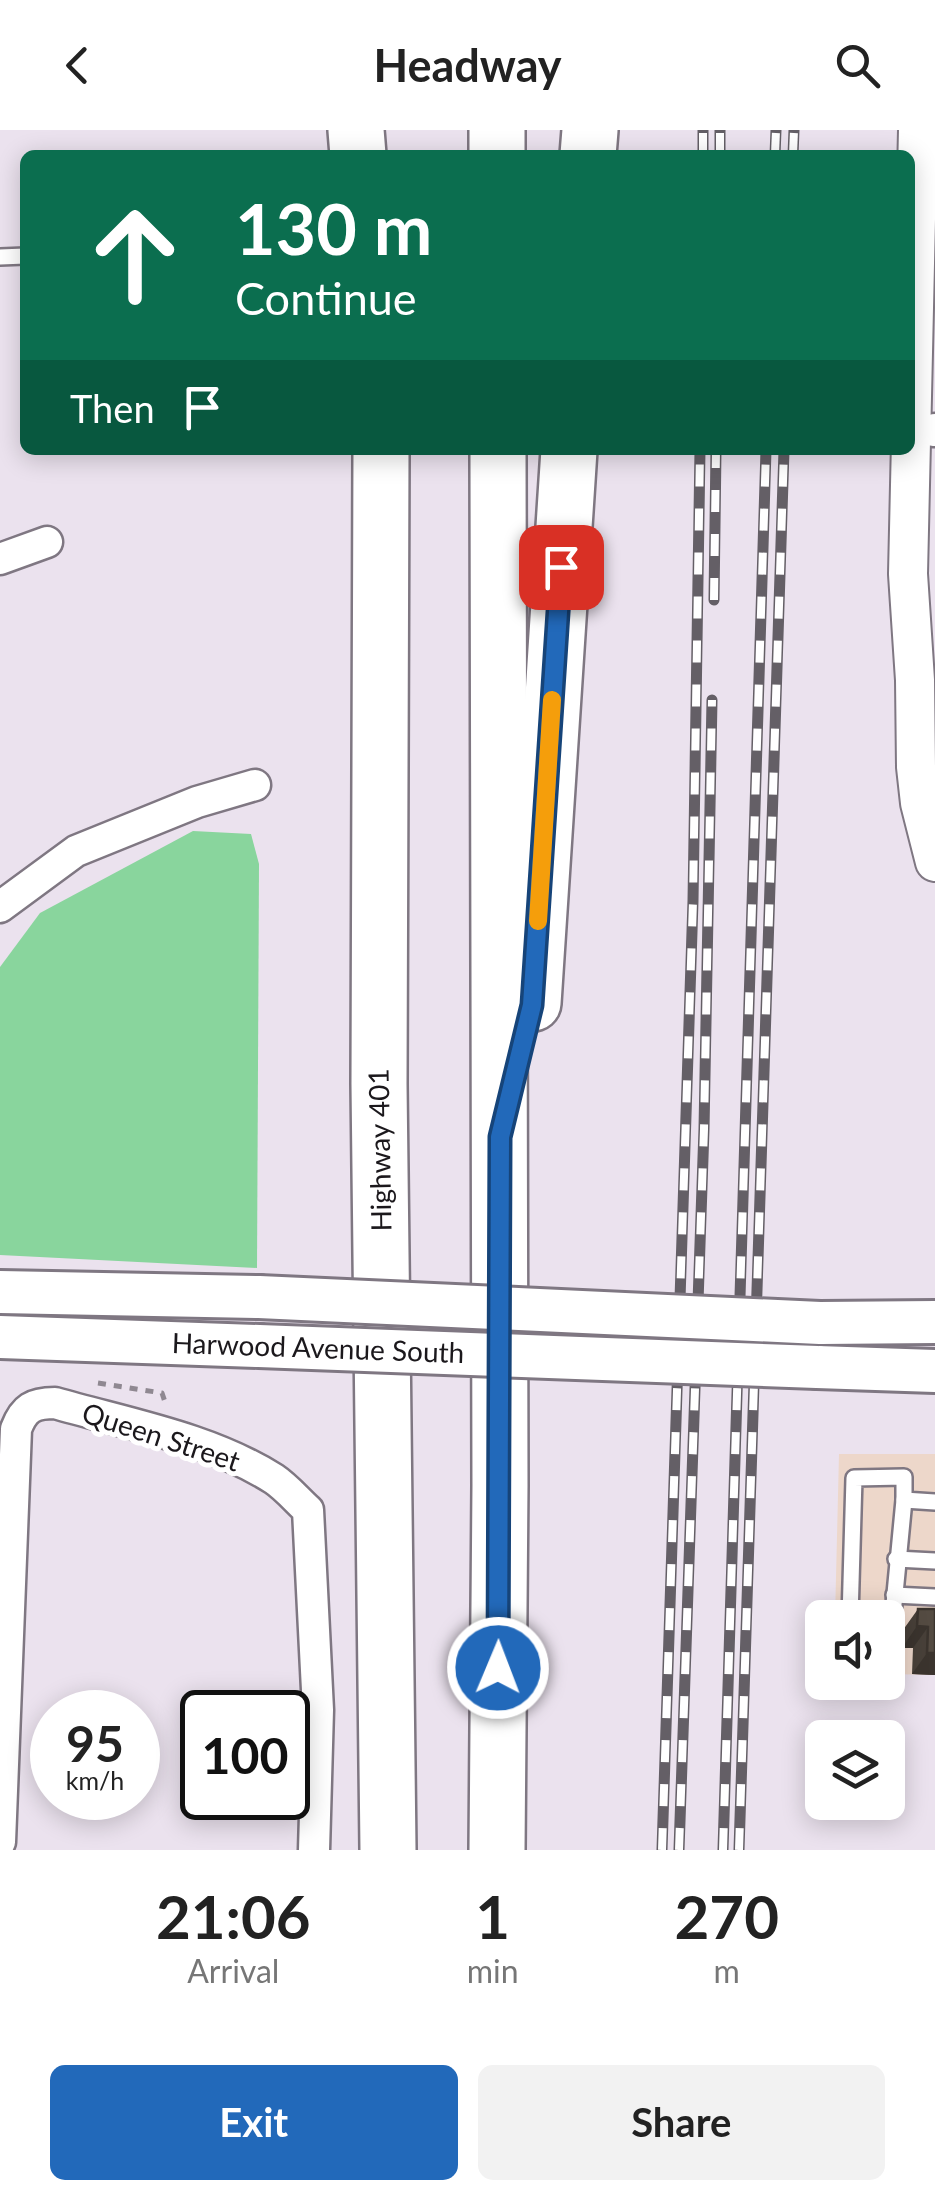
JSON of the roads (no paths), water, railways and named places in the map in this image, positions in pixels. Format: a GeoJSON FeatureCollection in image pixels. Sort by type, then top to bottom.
{"type":"FeatureCollection","features":[{"type":"Feature","properties":{"kind":"highway","name":"Highway 401"},"geometry":{"type":"LineString","coordinates":[[381,455],[379,1084],[388,1850]]}},
{"type":"Feature","properties":{"kind":"highway"},"geometry":{"type":"LineString","coordinates":[[497,1850],[498,455]]}},
{"type":"Feature","properties":{"kind":"highway"},"geometry":{"type":"LineString","coordinates":[[500,1137],[532,1005],[569,455]]}},
{"type":"Feature","properties":{"kind":"main road","name":"Harwood Avenue South"},"geometry":{"type":"LineString","coordinates":[[0,1292],[259,1297],[820,1322],[935,1322]]}},
{"type":"Feature","properties":{"kind":"main road","name":"Harwood Avenue South"},"geometry":{"type":"LineString","coordinates":[[0,1337],[935,1371]]}},
{"type":"Feature","properties":{"kind":"street"},"geometry":{"type":"LineString","coordinates":[[915,263],[918,130]]}},
{"type":"Feature","properties":{"kind":"street"},"geometry":{"type":"LineString","coordinates":[[935,354],[920,803],[935,862]]}},
{"type":"Feature","properties":{"kind":"street"},"geometry":{"type":"LineString","coordinates":[[911,455],[908,574],[925,680]]}},
{"type":"Feature","properties":{"kind":"street"},"geometry":{"type":"LineString","coordinates":[[0,559],[47,542]]}},
{"type":"Feature","properties":{"kind":"street"},"geometry":{"type":"LineString","coordinates":[[0,907],[76,851],[197,802],[254,784]]}},
{"type":"Feature","properties":{"kind":"street","name":"Queen Street"},"geometry":{"type":"LineString","coordinates":[[0,1842],[16,1428],[22,1413],[36,1403],[55,1403],[246,1463],[278,1481],[308,1510],[318,1710],[314,1850]]}},
{"type":"Feature","properties":{"kind":"lane"},"geometry":{"type":"LineString","coordinates":[[851,1600],[854,1478],[904,1477],[894,1600]]}},
{"type":"Feature","properties":{"kind":"lane"},"geometry":{"type":"LineString","coordinates":[[904,1500],[935,1502]]}},
{"type":"Feature","properties":{"kind":"lane"},"geometry":{"type":"LineString","coordinates":[[896,1559],[935,1561]]}},
{"type":"Feature","properties":{"kind":"lane"},"geometry":{"type":"LineString","coordinates":[[894,1595],[935,1597]]}},
{"type":"Feature","properties":{"kind":"railway"},"geometry":{"type":"LineString","coordinates":[[703,130],[703,150]]}},
{"type":"Feature","properties":{"kind":"railway"},"geometry":{"type":"LineString","coordinates":[[720,130],[720,150]]}},
{"type":"Feature","properties":{"kind":"railway"},"geometry":{"type":"LineString","coordinates":[[775,150],[776,130]]}},
{"type":"Feature","properties":{"kind":"railway"},"geometry":{"type":"LineString","coordinates":[[793,150],[794,130]]}},
{"type":"Feature","properties":{"kind":"railway"},"geometry":{"type":"LineString","coordinates":[[662,1850],[693,901],[700,455]]}},
{"type":"Feature","properties":{"kind":"railway"},"geometry":{"type":"LineString","coordinates":[[714,600],[716,455]]}},
{"type":"Feature","properties":{"kind":"railway"},"geometry":{"type":"LineString","coordinates":[[723,1850],[766,455]]}},
{"type":"Feature","properties":{"kind":"railway"},"geometry":{"type":"LineString","coordinates":[[739,1850],[784,455]]}},
{"type":"Feature","properties":{"kind":"railway"},"geometry":{"type":"LineString","coordinates":[[679,1850],[704,1129],[712,700]]}}]}
